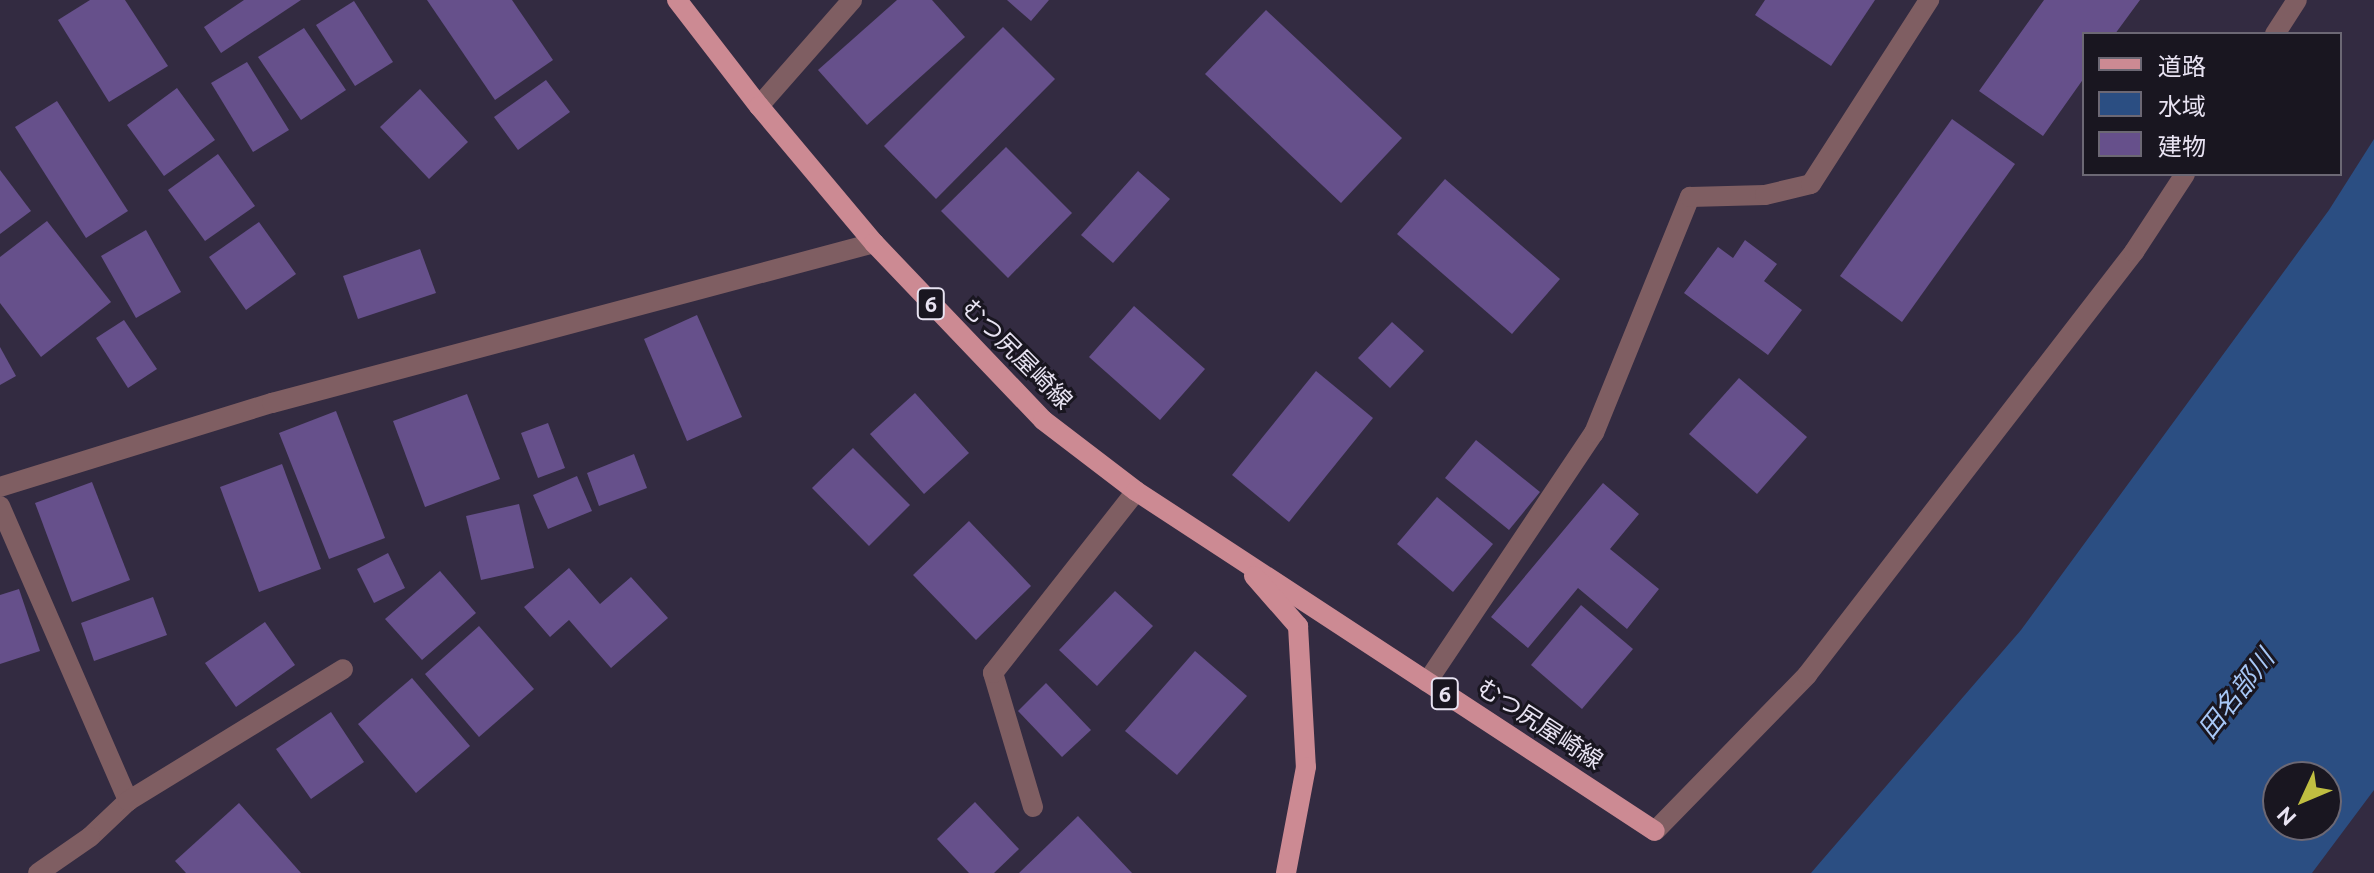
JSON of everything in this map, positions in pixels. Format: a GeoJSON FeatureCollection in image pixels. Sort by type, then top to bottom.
{"type":"FeatureCollection","features":[{"type":"Feature","properties":{"kind":"main road","name":"むつ尻屋崎線"},"geometry":{"type":"LineString","coordinates":[[677,0],[759,106],[874,243],[1043,420],[1136,491],[1655,831]]}},
{"type":"Feature","properties":{"kind":"main road","name":"むつ尻屋崎線"},"geometry":{"type":"LineString","coordinates":[[1235,556],[1298,626],[1306,767],[1286,873]]}},
{"type":"Feature","properties":{"kind":"street"},"geometry":{"type":"LineString","coordinates":[[759,106],[852,0]]}},
{"type":"Feature","properties":{"kind":"street"},"geometry":{"type":"LineString","coordinates":[[1427,682],[1594,433],[1690,197],[1765,195],[1811,184],[1929,0]]}},
{"type":"Feature","properties":{"kind":"street"},"geometry":{"type":"LineString","coordinates":[[2276,32],[2297,0]]}},
{"type":"Feature","properties":{"kind":"street"},"geometry":{"type":"LineString","coordinates":[[1655,831],[1807,675],[2134,252],[2184,176]]}},
{"type":"Feature","properties":{"kind":"street"},"geometry":{"type":"LineString","coordinates":[[0,487],[272,403],[874,243]]}},
{"type":"Feature","properties":{"kind":"street"},"geometry":{"type":"LineString","coordinates":[[1033,807],[993,673],[1136,491]]}},
{"type":"Feature","properties":{"kind":"street"},"geometry":{"type":"LineString","coordinates":[[0,506],[128,801]]}},
{"type":"Feature","properties":{"kind":"street"},"geometry":{"type":"LineString","coordinates":[[38,873],[90,837],[128,801],[343,669]]}},
{"type":"Feature","properties":{"kind":"water","name":"田名部川"},"geometry":{"type":"Polygon","coordinates":[[[2374,139],[2374,790],[2342,833],[2342,761],[2262,761],[2262,841],[2336,841],[2312,873],[1811,873],[2021,630],[2329,210],[2374,139]]]}},
{"type":"Feature","properties":{"kind":"building"},"geometry":{"type":"Polygon","coordinates":[[[90,0],[125,0],[168,66],[109,102],[58,20],[90,0]]]}},
{"type":"Feature","properties":{"kind":"building"},"geometry":{"type":"Polygon","coordinates":[[[244,0],[301,0],[221,53],[204,27],[244,0]]]}},
{"type":"Feature","properties":{"kind":"building"},"geometry":{"type":"Polygon","coordinates":[[[427,0],[512,0],[553,60],[495,100],[427,0]]]}},
{"type":"Feature","properties":{"kind":"building"},"geometry":{"type":"Polygon","coordinates":[[[897,0],[932,0],[965,37],[867,125],[818,70],[897,0]]]}},
{"type":"Feature","properties":{"kind":"building"},"geometry":{"type":"Polygon","coordinates":[[[1007,0],[1049,0],[1031,21],[1007,0]]]}},
{"type":"Feature","properties":{"kind":"building"},"geometry":{"type":"Polygon","coordinates":[[[1765,0],[1875,0],[1831,66],[1755,15],[1765,0]]]}},
{"type":"Feature","properties":{"kind":"building"},"geometry":{"type":"Polygon","coordinates":[[[2044,0],[2140,0],[2116,32],[2082,32],[2082,81],[2043,136],[1979,91],[2044,0]]]}},
{"type":"Feature","properties":{"kind":"building"},"geometry":{"type":"Polygon","coordinates":[[[354,1],[393,62],[355,86],[316,25],[354,1]]]}},
{"type":"Feature","properties":{"kind":"building"},"geometry":{"type":"Polygon","coordinates":[[[1266,10],[1402,138],[1341,203],[1205,74],[1266,10]]]}},
{"type":"Feature","properties":{"kind":"building"},"geometry":{"type":"Polygon","coordinates":[[[1003,27],[1055,79],[936,199],[884,146],[1003,27]]]}},
{"type":"Feature","properties":{"kind":"building"},"geometry":{"type":"Polygon","coordinates":[[[304,28],[346,90],[301,120],[258,57],[304,28]]]}},
{"type":"Feature","properties":{"kind":"building"},"geometry":{"type":"Polygon","coordinates":[[[247,62],[289,130],[253,152],[211,83],[247,62]]]}},
{"type":"Feature","properties":{"kind":"building"},"geometry":{"type":"Polygon","coordinates":[[[546,80],[570,112],[518,150],[494,117],[546,80]]]}},
{"type":"Feature","properties":{"kind":"building"},"geometry":{"type":"Polygon","coordinates":[[[177,88],[215,140],[164,176],[127,125],[177,88]]]}},
{"type":"Feature","properties":{"kind":"building"},"geometry":{"type":"Polygon","coordinates":[[[420,89],[468,142],[429,179],[380,127],[420,89]]]}},
{"type":"Feature","properties":{"kind":"building"},"geometry":{"type":"Polygon","coordinates":[[[57,101],[128,211],[86,238],[15,127],[57,101]]]}},
{"type":"Feature","properties":{"kind":"building"},"geometry":{"type":"Polygon","coordinates":[[[1952,119],[2015,164],[1902,322],[1840,276],[1952,119]]]}},
{"type":"Feature","properties":{"kind":"building"},"geometry":{"type":"Polygon","coordinates":[[[1006,147],[1072,213],[1008,278],[941,211],[1006,147]]]}},
{"type":"Feature","properties":{"kind":"building"},"geometry":{"type":"Polygon","coordinates":[[[218,154],[255,206],[205,241],[168,190],[218,154]]]}},
{"type":"Feature","properties":{"kind":"building"},"geometry":{"type":"Polygon","coordinates":[[[0,170],[31,211],[0,234],[0,170]]]}},
{"type":"Feature","properties":{"kind":"building"},"geometry":{"type":"Polygon","coordinates":[[[1138,171],[1170,199],[1113,263],[1081,235],[1138,171]]]}},
{"type":"Feature","properties":{"kind":"building"},"geometry":{"type":"Polygon","coordinates":[[[1445,179],[1560,279],[1512,334],[1397,234],[1445,179]]]}},
{"type":"Feature","properties":{"kind":"building"},"geometry":{"type":"Polygon","coordinates":[[[47,221],[111,302],[41,357],[0,303],[0,257],[47,221]]]}},
{"type":"Feature","properties":{"kind":"building"},"geometry":{"type":"Polygon","coordinates":[[[259,222],[296,274],[246,310],[209,257],[259,222]]]}},
{"type":"Feature","properties":{"kind":"building"},"geometry":{"type":"Polygon","coordinates":[[[146,230],[181,292],[136,318],[101,256],[146,230]]]}},
{"type":"Feature","properties":{"kind":"building"},"geometry":{"type":"Polygon","coordinates":[[[1745,240],[1777,264],[1764,281],[1802,310],[1768,355],[1684,293],[1718,247],[1733,258],[1745,240]]]}},
{"type":"Feature","properties":{"kind":"building"},"geometry":{"type":"Polygon","coordinates":[[[420,249],[436,293],[358,319],[343,276],[420,249]]]}},
{"type":"Feature","properties":{"kind":"building"},"geometry":{"type":"Polygon","coordinates":[[[1134,306],[1205,369],[1160,420],[1089,357],[1134,306]]]}},
{"type":"Feature","properties":{"kind":"building"},"geometry":{"type":"Polygon","coordinates":[[[697,315],[742,417],[687,441],[644,339],[697,315]]]}},
{"type":"Feature","properties":{"kind":"building"},"geometry":{"type":"Polygon","coordinates":[[[124,320],[157,369],[128,388],[96,338],[124,320]]]}},
{"type":"Feature","properties":{"kind":"building"},"geometry":{"type":"Polygon","coordinates":[[[1392,322],[1424,351],[1390,388],[1358,358],[1392,322]]]}},
{"type":"Feature","properties":{"kind":"building"},"geometry":{"type":"Polygon","coordinates":[[[0,347],[16,376],[0,385],[0,347]]]}},
{"type":"Feature","properties":{"kind":"building"},"geometry":{"type":"Polygon","coordinates":[[[1316,371],[1373,418],[1289,522],[1232,475],[1316,371]]]}},
{"type":"Feature","properties":{"kind":"building"},"geometry":{"type":"Polygon","coordinates":[[[1739,378],[1807,437],[1757,494],[1689,434],[1739,378]]]}},
{"type":"Feature","properties":{"kind":"building"},"geometry":{"type":"Polygon","coordinates":[[[915,393],[969,453],[924,494],[870,434],[915,393]]]}},
{"type":"Feature","properties":{"kind":"building"},"geometry":{"type":"Polygon","coordinates":[[[467,394],[500,479],[425,507],[393,421],[467,394]]]}},
{"type":"Feature","properties":{"kind":"building"},"geometry":{"type":"Polygon","coordinates":[[[336,411],[385,538],[329,559],[279,433],[336,411]]]}},
{"type":"Feature","properties":{"kind":"building"},"geometry":{"type":"Polygon","coordinates":[[[548,423],[565,468],[538,478],[521,433],[548,423]]]}},
{"type":"Feature","properties":{"kind":"building"},"geometry":{"type":"Polygon","coordinates":[[[1476,440],[1540,492],[1509,530],[1445,478],[1476,440]]]}},
{"type":"Feature","properties":{"kind":"building"},"geometry":{"type":"Polygon","coordinates":[[[853,448],[910,505],[869,546],[812,488],[853,448]]]}},
{"type":"Feature","properties":{"kind":"building"},"geometry":{"type":"Polygon","coordinates":[[[634,454],[647,488],[599,506],[587,473],[634,454]]]}},
{"type":"Feature","properties":{"kind":"building"},"geometry":{"type":"Polygon","coordinates":[[[282,464],[321,569],[259,592],[220,487],[282,464]]]}},
{"type":"Feature","properties":{"kind":"building"},"geometry":{"type":"Polygon","coordinates":[[[577,476],[592,511],[548,529],[533,495],[577,476]]]}},
{"type":"Feature","properties":{"kind":"building"},"geometry":{"type":"Polygon","coordinates":[[[92,482],[130,580],[72,602],[35,503],[92,482]]]}},
{"type":"Feature","properties":{"kind":"building"},"geometry":{"type":"Polygon","coordinates":[[[1603,483],[1639,514],[1610,549],[1659,589],[1627,629],[1578,588],[1528,648],[1491,617],[1603,483]]]}},
{"type":"Feature","properties":{"kind":"building"},"geometry":{"type":"Polygon","coordinates":[[[1437,497],[1493,544],[1453,592],[1397,544],[1437,497]]]}},
{"type":"Feature","properties":{"kind":"building"},"geometry":{"type":"Polygon","coordinates":[[[519,504],[534,568],[481,580],[466,516],[519,504]]]}},
{"type":"Feature","properties":{"kind":"building"},"geometry":{"type":"Polygon","coordinates":[[[969,521],[1031,586],[976,640],[913,575],[969,521]]]}},
{"type":"Feature","properties":{"kind":"building"},"geometry":{"type":"Polygon","coordinates":[[[388,553],[405,588],[374,603],[357,569],[388,553]]]}},
{"type":"Feature","properties":{"kind":"building"},"geometry":{"type":"Polygon","coordinates":[[[569,568],[600,604],[631,577],[668,618],[611,668],[569,620],[550,637],[524,607],[569,568]]]}},
{"type":"Feature","properties":{"kind":"building"},"geometry":{"type":"Polygon","coordinates":[[[440,571],[476,613],[422,660],[385,619],[440,571]]]}},
{"type":"Feature","properties":{"kind":"building"},"geometry":{"type":"Polygon","coordinates":[[[19,589],[40,651],[0,664],[0,595],[19,589]]]}},
{"type":"Feature","properties":{"kind":"building"},"geometry":{"type":"Polygon","coordinates":[[[1115,591],[1153,626],[1097,686],[1059,650],[1115,591]]]}},
{"type":"Feature","properties":{"kind":"building"},"geometry":{"type":"Polygon","coordinates":[[[153,597],[167,635],[94,661],[81,623],[153,597]]]}},
{"type":"Feature","properties":{"kind":"building"},"geometry":{"type":"Polygon","coordinates":[[[1581,605],[1633,649],[1582,709],[1531,665],[1581,605]]]}},
{"type":"Feature","properties":{"kind":"building"},"geometry":{"type":"Polygon","coordinates":[[[265,622],[295,665],[236,707],[205,663],[265,622]]]}},
{"type":"Feature","properties":{"kind":"building"},"geometry":{"type":"Polygon","coordinates":[[[479,626],[534,689],[479,737],[425,674],[479,626]]]}},
{"type":"Feature","properties":{"kind":"building"},"geometry":{"type":"Polygon","coordinates":[[[1195,651],[1247,696],[1177,775],[1125,731],[1195,651]]]}},
{"type":"Feature","properties":{"kind":"building"},"geometry":{"type":"Polygon","coordinates":[[[412,678],[470,746],[416,793],[358,724],[412,678]]]}},
{"type":"Feature","properties":{"kind":"building"},"geometry":{"type":"Polygon","coordinates":[[[1046,683],[1091,730],[1062,757],[1018,711],[1046,683]]]}},
{"type":"Feature","properties":{"kind":"building"},"geometry":{"type":"Polygon","coordinates":[[[331,712],[364,762],[311,799],[276,749],[331,712]]]}},
{"type":"Feature","properties":{"kind":"building"},"geometry":{"type":"Polygon","coordinates":[[[975,802],[1019,849],[994,873],[969,873],[937,839],[975,802]]]}},
{"type":"Feature","properties":{"kind":"building"},"geometry":{"type":"Polygon","coordinates":[[[239,803],[301,873],[186,873],[175,861],[239,803]]]}},
{"type":"Feature","properties":{"kind":"building"},"geometry":{"type":"Polygon","coordinates":[[[1078,816],[1132,873],[1019,873],[1078,816]]]}}]}
